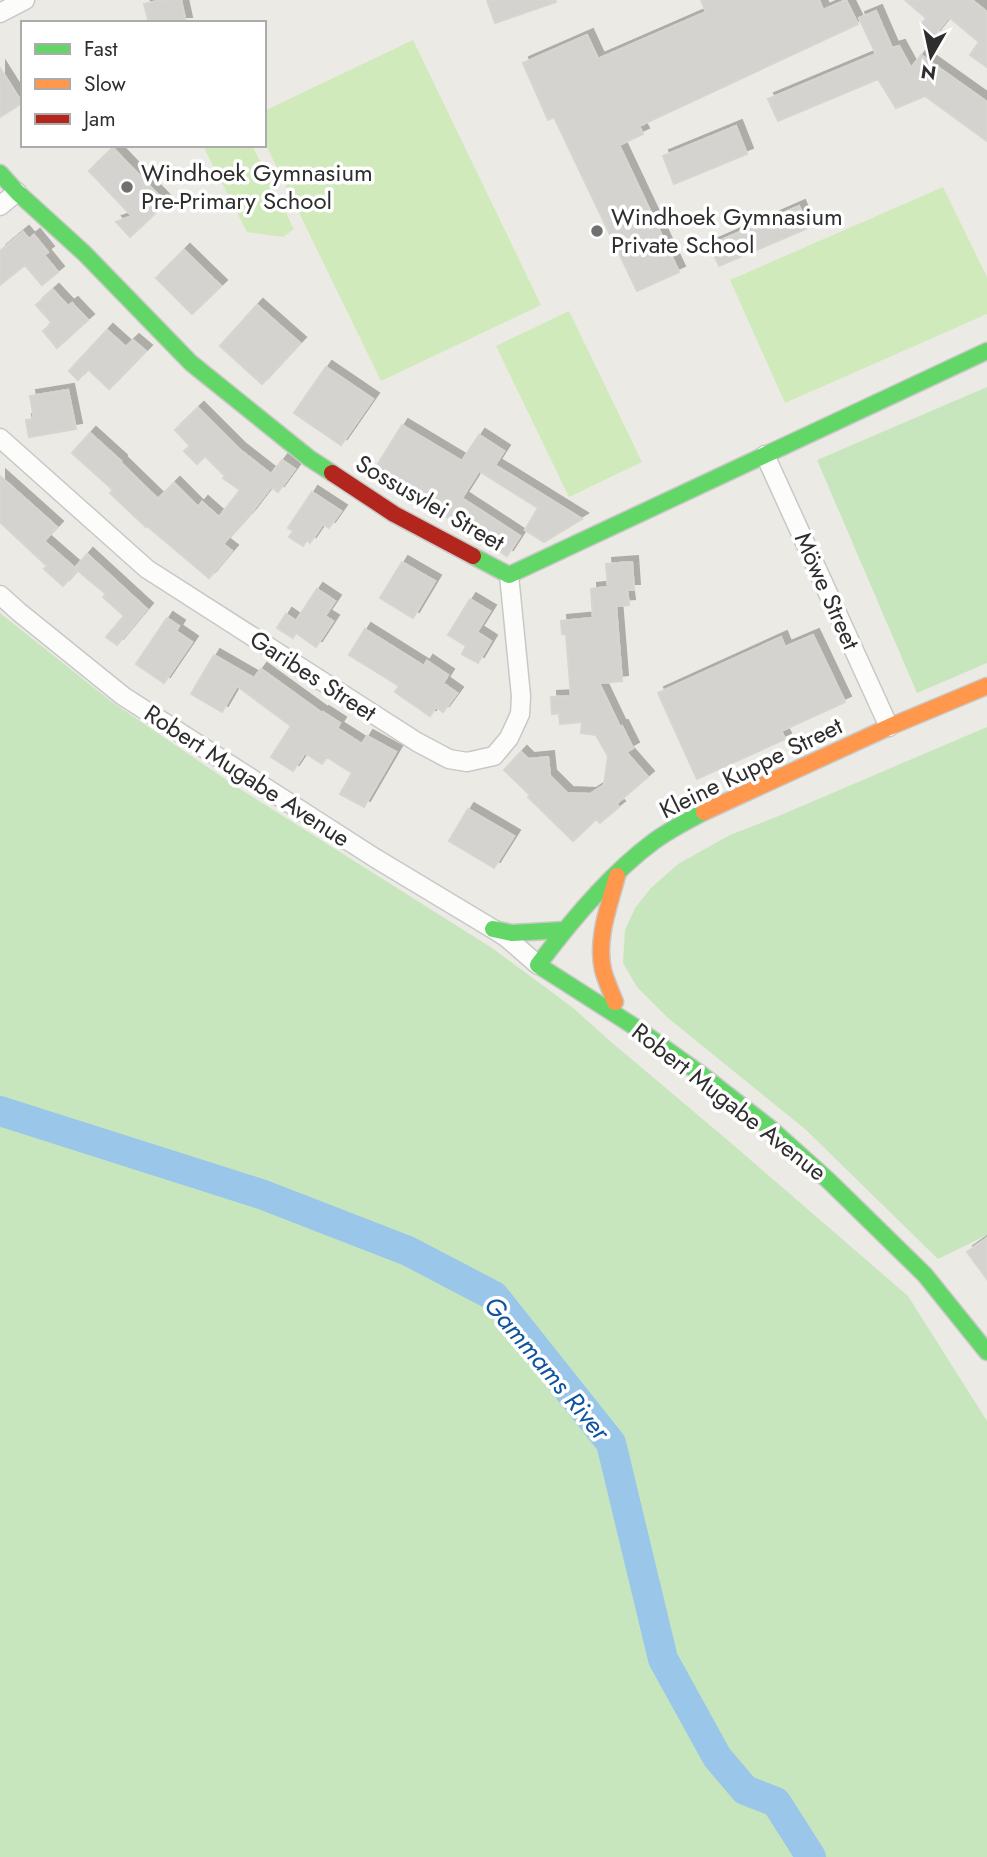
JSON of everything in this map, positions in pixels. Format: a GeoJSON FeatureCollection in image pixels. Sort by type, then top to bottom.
{"type":"FeatureCollection","features":[{"type":"Feature","properties":{"kind":"street"},"geometry":{"type":"LineString","coordinates":[[0,13],[25,0]]}},
{"type":"Feature","properties":{"kind":"street","name":"Sossusvlei Street"},"geometry":{"type":"LineString","coordinates":[[0,173],[84,253],[191,363],[309,458],[394,514],[509,575],[987,351]]}},
{"type":"Feature","properties":{"kind":"street"},"geometry":{"type":"LineString","coordinates":[[0,206],[17,192]]}},
{"type":"Feature","properties":{"kind":"street","name":"Garibes Street"},"geometry":{"type":"LineString","coordinates":[[0,438],[147,569],[417,742],[449,759],[467,762],[494,756],[509,738],[520,714],[521,696],[509,575]]}},
{"type":"Feature","properties":{"kind":"street","name":"Möwe Street"},"geometry":{"type":"LineString","coordinates":[[765,455],[889,727]]}},
{"type":"Feature","properties":{"kind":"street","name":"Robert Mugabe Avenue"},"geometry":{"type":"LineString","coordinates":[[0,595],[123,696],[374,858],[615,1002],[693,1056],[815,1154],[863,1199],[926,1262],[987,1336]]}},
{"type":"Feature","properties":{"kind":"street","name":"Kleine Kuppe Street"},"geometry":{"type":"LineString","coordinates":[[542,959],[564,930],[619,872],[652,843],[690,819],[889,727],[987,686]]}},
{"type":"Feature","properties":{"kind":"street"},"geometry":{"type":"LineString","coordinates":[[615,1002],[603,968],[602,945],[605,921],[619,872]]}},
{"type":"Feature","properties":{"kind":"street"},"geometry":{"type":"LineString","coordinates":[[500,933],[564,930]]}},
{"type":"Feature","properties":{"kind":"street","name":"Robert Mugabe Avenue"},"geometry":{"type":"LineString","coordinates":[[542,959],[770,1128],[829,1181],[925,1275],[987,1352]]}},
{"type":"Feature","properties":{"kind":"green space"},"geometry":{"type":"Polygon","coordinates":[[[413,40],[541,305],[381,381],[266,145],[266,110],[413,40]]]}},
{"type":"Feature","properties":{"kind":"green space"},"geometry":{"type":"Polygon","coordinates":[[[204,147],[253,147],[294,229],[283,237],[247,232],[204,147]]]}},
{"type":"Feature","properties":{"kind":"green space"},"geometry":{"type":"Polygon","coordinates":[[[943,187],[987,277],[987,314],[785,403],[730,280],[943,187]]]}},
{"type":"Feature","properties":{"kind":"green space"},"geometry":{"type":"Polygon","coordinates":[[[569,311],[642,462],[569,497],[496,346],[569,311]]]}},
{"type":"Feature","properties":{"kind":"green space"},"geometry":{"type":"Polygon","coordinates":[[[987,387],[987,663],[917,693],[817,460],[987,387]]]}},
{"type":"Feature","properties":{"kind":"green space"},"geometry":{"type":"Polygon","coordinates":[[[0,613],[112,702],[234,785],[492,948],[572,1007],[908,1296],[987,1421],[987,1857],[0,1857],[0,613]]]}},
{"type":"Feature","properties":{"kind":"green space"},"geometry":{"type":"Polygon","coordinates":[[[987,727],[987,1235],[938,1259],[805,1129],[668,1018],[637,987],[623,963],[625,930],[635,908],[651,888],[678,864],[730,835],[987,727]]]}},
{"type":"Feature","properties":{"kind":"building"},"geometry":{"type":"Polygon","coordinates":[[[181,0],[186,21],[148,21],[144,4],[181,0]]]}},
{"type":"Feature","properties":{"kind":"building"},"geometry":{"type":"Polygon","coordinates":[[[487,0],[555,0],[556,2],[495,23],[487,0]]]}},
{"type":"Feature","properties":{"kind":"building"},"geometry":{"type":"Polygon","coordinates":[[[701,0],[819,0],[823,10],[846,0],[858,24],[639,126],[643,134],[619,145],[679,272],[637,291],[554,117],[548,120],[523,63],[587,35],[598,59],[706,12],[701,0]]]}},
{"type":"Feature","properties":{"kind":"building"},"geometry":{"type":"Polygon","coordinates":[[[905,0],[972,0],[987,12],[987,67],[970,55],[979,42],[949,17],[934,36],[921,25],[926,18],[905,0]]]}},
{"type":"Feature","properties":{"kind":"building"},"geometry":{"type":"Polygon","coordinates":[[[876,11],[892,48],[899,46],[911,68],[921,55],[987,102],[987,141],[925,96],[896,108],[878,79],[778,121],[768,99],[876,54],[859,18],[876,11]]]}},
{"type":"Feature","properties":{"kind":"building"},"geometry":{"type":"Polygon","coordinates":[[[0,68],[21,104],[0,117],[0,68]]]}},
{"type":"Feature","properties":{"kind":"building"},"geometry":{"type":"Polygon","coordinates":[[[736,126],[747,154],[674,184],[663,156],[736,126]]]}},
{"type":"Feature","properties":{"kind":"building","name":"Windhoek Gymnasium Pre-Primary School"},"geometry":{"type":"Polygon","coordinates":[[[113,148],[166,203],[130,237],[116,222],[132,216],[89,171],[113,148]]]}},
{"type":"Feature","properties":{"kind":"building"},"geometry":{"type":"Polygon","coordinates":[[[799,206],[808,228],[719,266],[710,245],[799,206]]]}},
{"type":"Feature","properties":{"kind":"building"},"geometry":{"type":"Polygon","coordinates":[[[23,232],[29,239],[34,235],[48,252],[44,255],[58,272],[42,285],[25,265],[0,285],[0,251],[23,232]]]}},
{"type":"Feature","properties":{"kind":"building"},"geometry":{"type":"Polygon","coordinates":[[[184,250],[221,286],[192,314],[156,278],[184,250]]]}},
{"type":"Feature","properties":{"kind":"building"},"geometry":{"type":"Polygon","coordinates":[[[53,290],[68,306],[72,303],[88,320],[57,348],[43,331],[52,323],[36,305],[53,290]]]}},
{"type":"Feature","properties":{"kind":"building"},"geometry":{"type":"Polygon","coordinates":[[[257,305],[300,343],[262,384],[220,346],[257,305]]]}},
{"type":"Feature","properties":{"kind":"building"},"geometry":{"type":"Polygon","coordinates":[[[107,330],[126,347],[133,340],[146,351],[109,389],[88,369],[78,380],[69,371],[107,330]]]}},
{"type":"Feature","properties":{"kind":"building"},"geometry":{"type":"Polygon","coordinates":[[[326,367],[373,399],[341,445],[294,413],[326,367]]]}},
{"type":"Feature","properties":{"kind":"building"},"geometry":{"type":"Polygon","coordinates":[[[68,390],[76,429],[29,437],[26,420],[34,419],[30,396],[68,390]]]}},
{"type":"Feature","properties":{"kind":"building"},"geometry":{"type":"Polygon","coordinates":[[[198,408],[239,449],[271,474],[282,460],[295,469],[278,492],[271,487],[223,544],[232,551],[209,578],[146,527],[110,493],[113,490],[72,453],[90,433],[158,499],[174,483],[198,507],[202,502],[219,517],[240,490],[223,478],[225,476],[205,456],[197,464],[184,451],[190,446],[175,430],[198,408]]]}},
{"type":"Feature","properties":{"kind":"building"},"geometry":{"type":"Polygon","coordinates":[[[402,425],[462,461],[479,435],[504,451],[495,465],[582,519],[544,542],[525,530],[538,508],[479,471],[462,498],[520,536],[507,556],[373,472],[402,425]]]}},
{"type":"Feature","properties":{"kind":"building"},"geometry":{"type":"Polygon","coordinates":[[[0,476],[57,527],[44,541],[75,568],[87,554],[147,609],[117,645],[106,637],[124,616],[103,597],[106,594],[77,570],[63,586],[44,569],[47,566],[0,522],[0,476]]]}},
{"type":"Feature","properties":{"kind":"building"},"geometry":{"type":"Polygon","coordinates":[[[312,492],[341,511],[329,528],[323,524],[310,543],[307,540],[303,546],[289,537],[293,531],[288,528],[312,492]]]}},
{"type":"Feature","properties":{"kind":"building"},"geometry":{"type":"Polygon","coordinates":[[[402,562],[435,581],[413,618],[380,598],[402,562]]]}},
{"type":"Feature","properties":{"kind":"building"},"geometry":{"type":"Polygon","coordinates":[[[632,562],[634,590],[627,590],[629,605],[616,606],[622,681],[599,683],[633,748],[626,752],[648,777],[616,804],[619,807],[600,823],[596,819],[573,841],[504,770],[521,752],[528,759],[548,757],[550,776],[567,793],[590,794],[604,785],[608,756],[596,735],[581,733],[582,722],[560,724],[559,713],[552,714],[551,697],[571,696],[566,634],[562,634],[561,621],[593,618],[591,589],[608,587],[606,564],[632,562]]]}},
{"type":"Feature","properties":{"kind":"building"},"geometry":{"type":"Polygon","coordinates":[[[317,589],[335,601],[325,616],[333,621],[316,647],[296,633],[293,638],[277,628],[286,614],[296,621],[317,589]]]}},
{"type":"Feature","properties":{"kind":"building"},"geometry":{"type":"Polygon","coordinates":[[[470,599],[490,611],[477,632],[491,641],[478,663],[462,654],[466,646],[448,635],[470,599]]]}},
{"type":"Feature","properties":{"kind":"building"},"geometry":{"type":"Polygon","coordinates":[[[167,618],[179,626],[176,631],[192,642],[164,683],[136,664],[167,618]]]}},
{"type":"Feature","properties":{"kind":"building"},"geometry":{"type":"Polygon","coordinates":[[[365,629],[424,666],[427,661],[448,675],[443,683],[457,693],[443,712],[436,707],[430,716],[395,692],[399,686],[349,655],[365,629]]]}},
{"type":"Feature","properties":{"kind":"building"},"geometry":{"type":"Polygon","coordinates":[[[813,635],[845,702],[781,731],[785,739],[697,779],[658,693],[781,637],[785,647],[813,635]]]}},
{"type":"Feature","properties":{"kind":"building"},"geometry":{"type":"Polygon","coordinates":[[[214,655],[254,678],[261,669],[340,723],[337,728],[362,744],[367,736],[396,752],[364,807],[340,794],[352,773],[327,757],[322,764],[305,753],[293,771],[271,757],[291,726],[237,686],[222,712],[191,694],[214,655]]]}},
{"type":"Feature","properties":{"kind":"building"},"geometry":{"type":"Polygon","coordinates":[[[468,809],[514,836],[494,868],[449,841],[468,809]]]}},
{"type":"Feature","properties":{"kind":"building"},"geometry":{"type":"Polygon","coordinates":[[[987,1238],[987,1279],[967,1252],[987,1238]]]}},
{"type":"Feature","properties":{"kind":"waterway","name":"Gammams River"},"geometry":{"type":"LineString","coordinates":[[0,1111],[261,1194],[408,1251],[494,1296],[611,1443],[663,1659],[717,1757],[745,1790],[776,1802],[811,1857]]}},
{"type":"Feature","properties":{"kind":"traffic: fast"},"geometry":{"type":"LineString","coordinates":[[0,173],[84,253],[191,363],[309,458],[332,473]]}},
{"type":"Feature","properties":{"kind":"traffic: fast"},"geometry":{"type":"LineString","coordinates":[[473,556],[509,575],[987,351]]}},
{"type":"Feature","properties":{"kind":"traffic: fast"},"geometry":{"type":"LineString","coordinates":[[704,812],[659,838],[621,869],[577,916],[538,965],[635,1027],[770,1128],[829,1181],[925,1275],[987,1352]]}},
{"type":"Feature","properties":{"kind":"traffic: fast"},"geometry":{"type":"LineString","coordinates":[[493,929],[512,933],[564,930]]}},
{"type":"Feature","properties":{"kind":"traffic: slow"},"geometry":{"type":"LineString","coordinates":[[704,812],[889,727],[987,686]]}},
{"type":"Feature","properties":{"kind":"traffic: slow"},"geometry":{"type":"LineString","coordinates":[[615,1002],[603,970],[601,946],[604,923],[617,876]]}},
{"type":"Feature","properties":{"kind":"traffic: jam"},"geometry":{"type":"LineString","coordinates":[[332,473],[394,514],[473,556]]}},
{"type":"Feature","properties":{"kind":"place","name":"Windhoek Gymnasium Pre-Primary School"},"geometry":{"type":"Point","coordinates":[127,187]}},
{"type":"Feature","properties":{"kind":"place","name":"Windhoek Gymnasium Private School"},"geometry":{"type":"Point","coordinates":[597,231]}}]}
